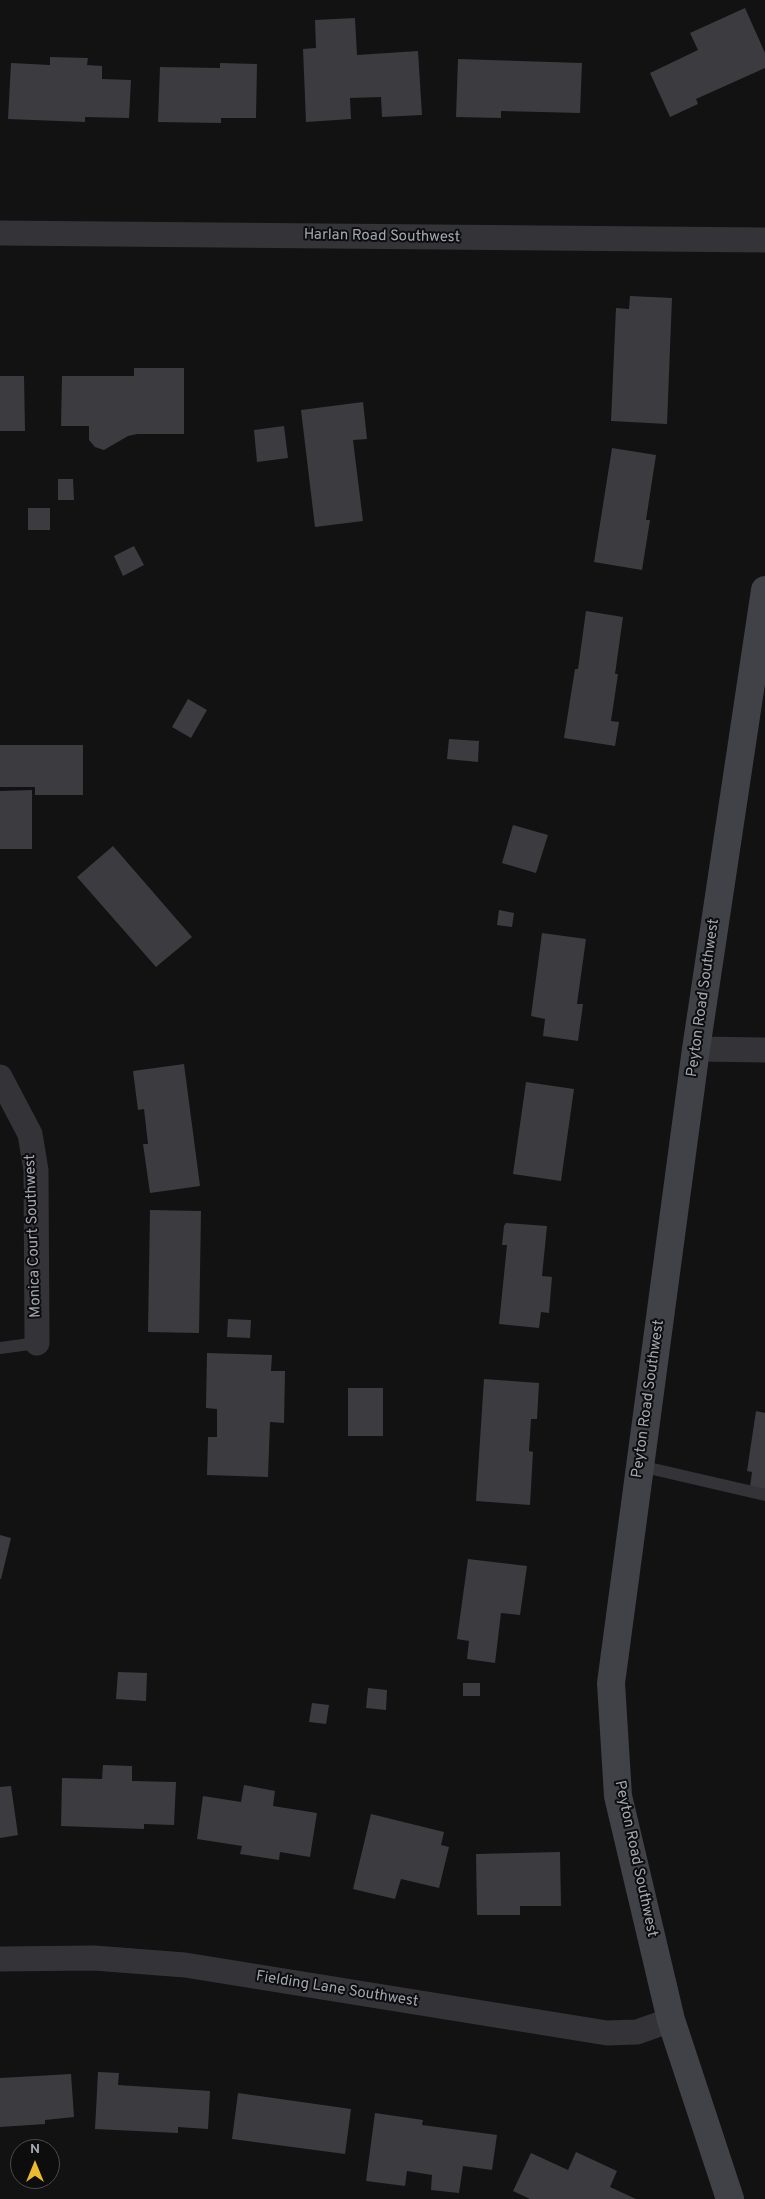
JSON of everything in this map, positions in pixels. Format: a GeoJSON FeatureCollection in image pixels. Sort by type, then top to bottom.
{"type":"FeatureCollection","features":[{"type":"Feature","properties":{"kind":"street","name":"Harlan Road Southwest"},"geometry":{"type":"LineString","coordinates":[[0,233],[765,240]]}},
{"type":"Feature","properties":{"kind":"street","name":"Peyton Road Southwest"},"geometry":{"type":"LineString","coordinates":[[730,2199],[671,2020],[618,1796],[611,1683],[696,1049],[765,590]]}},
{"type":"Feature","properties":{"kind":"street"},"geometry":{"type":"LineString","coordinates":[[696,1049],[765,1050]]}},
{"type":"Feature","properties":{"kind":"street","name":"Monica Court Southwest"},"geometry":{"type":"LineString","coordinates":[[0,1077],[30,1134],[36,1170],[37,1343]]}},
{"type":"Feature","properties":{"kind":"street","name":"Fielding Lane Southwest"},"geometry":{"type":"LineString","coordinates":[[0,1959],[94,1958],[185,1965],[607,2033],[637,2032],[671,2020]]}},
{"type":"Feature","properties":{"kind":"lane"},"geometry":{"type":"LineString","coordinates":[[0,1348],[37,1343]]}},
{"type":"Feature","properties":{"kind":"lane"},"geometry":{"type":"LineString","coordinates":[[640,1466],[765,1495]]}},
{"type":"Feature","properties":{"kind":"building"},"geometry":{"type":"Polygon","coordinates":[[[745,8],[765,53],[765,68],[696,99],[698,104],[670,117],[650,73],[698,50],[690,33],[745,8]]]}},
{"type":"Feature","properties":{"kind":"building"},"geometry":{"type":"Polygon","coordinates":[[[355,18],[357,55],[418,51],[422,115],[382,117],[381,97],[350,98],[351,119],[306,122],[303,49],[316,48],[315,20],[355,18]]]}},
{"type":"Feature","properties":{"kind":"building"},"geometry":{"type":"Polygon","coordinates":[[[50,57],[88,58],[87,65],[102,66],[102,79],[131,80],[129,118],[85,117],[85,122],[8,119],[11,63],[50,65],[50,57]]]}},
{"type":"Feature","properties":{"kind":"building"},"geometry":{"type":"Polygon","coordinates":[[[458,59],[582,63],[580,113],[501,111],[501,118],[456,117],[458,59]]]}},
{"type":"Feature","properties":{"kind":"building"},"geometry":{"type":"Polygon","coordinates":[[[220,63],[257,64],[256,118],[221,118],[221,123],[158,122],[160,67],[220,68],[220,63]]]}},
{"type":"Feature","properties":{"kind":"building"},"geometry":{"type":"Polygon","coordinates":[[[630,296],[672,298],[667,424],[611,421],[616,308],[629,309],[630,296]]]}},
{"type":"Feature","properties":{"kind":"building"},"geometry":{"type":"Polygon","coordinates":[[[134,368],[184,368],[184,434],[137,434],[128,436],[104,450],[95,447],[89,440],[89,426],[61,426],[62,376],[134,376],[134,368]]]}},
{"type":"Feature","properties":{"kind":"building"},"geometry":{"type":"Polygon","coordinates":[[[0,376],[24,376],[25,431],[0,431],[0,376]]]}},
{"type":"Feature","properties":{"kind":"building"},"geometry":{"type":"Polygon","coordinates":[[[363,402],[367,439],[353,440],[363,521],[315,527],[301,410],[363,402]]]}},
{"type":"Feature","properties":{"kind":"building"},"geometry":{"type":"Polygon","coordinates":[[[284,426],[288,458],[257,462],[254,430],[284,426]]]}},
{"type":"Feature","properties":{"kind":"building"},"geometry":{"type":"Polygon","coordinates":[[[612,448],[656,455],[646,520],[650,520],[642,570],[594,562],[612,448]]]}},
{"type":"Feature","properties":{"kind":"building"},"geometry":{"type":"Polygon","coordinates":[[[58,479],[73,479],[74,500],[58,500],[58,479]]]}},
{"type":"Feature","properties":{"kind":"building"},"geometry":{"type":"Polygon","coordinates":[[[28,508],[50,508],[50,530],[28,530],[28,508]]]}},
{"type":"Feature","properties":{"kind":"building"},"geometry":{"type":"Polygon","coordinates":[[[134,546],[144,565],[123,576],[114,556],[134,546]]]}},
{"type":"Feature","properties":{"kind":"building"},"geometry":{"type":"Polygon","coordinates":[[[586,611],[623,617],[615,674],[618,674],[611,721],[619,722],[615,746],[564,738],[575,669],[578,669],[586,611]]]}},
{"type":"Feature","properties":{"kind":"building"},"geometry":{"type":"Polygon","coordinates":[[[188,699],[207,710],[191,738],[172,727],[188,699]]]}},
{"type":"Feature","properties":{"kind":"building"},"geometry":{"type":"Polygon","coordinates":[[[449,739],[479,741],[478,762],[447,759],[449,739]]]}},
{"type":"Feature","properties":{"kind":"building"},"geometry":{"type":"Polygon","coordinates":[[[0,745],[83,745],[83,795],[35,795],[35,787],[0,787],[0,745]]]}},
{"type":"Feature","properties":{"kind":"building"},"geometry":{"type":"Polygon","coordinates":[[[32,790],[32,849],[0,849],[0,791],[32,790]]]}},
{"type":"Feature","properties":{"kind":"building"},"geometry":{"type":"Polygon","coordinates":[[[513,825],[548,835],[536,873],[502,863],[513,825]]]}},
{"type":"Feature","properties":{"kind":"building"},"geometry":{"type":"Polygon","coordinates":[[[113,846],[192,937],[156,967],[77,877],[113,846]]]}},
{"type":"Feature","properties":{"kind":"building"},"geometry":{"type":"Polygon","coordinates":[[[499,910],[514,913],[512,927],[497,925],[499,910]]]}},
{"type":"Feature","properties":{"kind":"building"},"geometry":{"type":"Polygon","coordinates":[[[542,933],[586,939],[577,1004],[583,1004],[578,1041],[543,1036],[545,1019],[531,1016],[542,933]]]}},
{"type":"Feature","properties":{"kind":"building"},"geometry":{"type":"Polygon","coordinates":[[[184,1064],[200,1186],[150,1193],[143,1144],[148,1144],[144,1109],[138,1110],[133,1071],[184,1064]]]}},
{"type":"Feature","properties":{"kind":"building"},"geometry":{"type":"Polygon","coordinates":[[[526,1082],[574,1089],[561,1181],[513,1174],[526,1082]]]}},
{"type":"Feature","properties":{"kind":"building"},"geometry":{"type":"Polygon","coordinates":[[[150,1210],[201,1211],[199,1333],[148,1332],[150,1210]]]}},
{"type":"Feature","properties":{"kind":"building"},"geometry":{"type":"Polygon","coordinates":[[[506,1223],[547,1226],[542,1276],[552,1277],[549,1313],[541,1312],[539,1328],[499,1324],[507,1245],[502,1245],[506,1223]]]}},
{"type":"Feature","properties":{"kind":"building"},"geometry":{"type":"Polygon","coordinates":[[[228,1319],[251,1320],[250,1338],[227,1337],[228,1319]]]}},
{"type":"Feature","properties":{"kind":"building"},"geometry":{"type":"Polygon","coordinates":[[[207,1353],[272,1355],[271,1371],[285,1371],[284,1423],[270,1422],[268,1477],[207,1475],[208,1437],[217,1437],[217,1409],[206,1408],[207,1353]]]}},
{"type":"Feature","properties":{"kind":"building"},"geometry":{"type":"Polygon","coordinates":[[[484,1379],[539,1383],[537,1419],[531,1419],[529,1451],[533,1452],[530,1505],[476,1501],[484,1379]]]}},
{"type":"Feature","properties":{"kind":"building"},"geometry":{"type":"Polygon","coordinates":[[[348,1388],[383,1388],[383,1436],[348,1436],[348,1388]]]}},
{"type":"Feature","properties":{"kind":"building"},"geometry":{"type":"Polygon","coordinates":[[[756,1411],[765,1413],[765,1489],[750,1487],[752,1472],[747,1471],[756,1411]]]}},
{"type":"Feature","properties":{"kind":"building"},"geometry":{"type":"Polygon","coordinates":[[[0,1535],[11,1538],[1,1579],[0,1579],[0,1535]]]}},
{"type":"Feature","properties":{"kind":"building"},"geometry":{"type":"Polygon","coordinates":[[[468,1559],[527,1566],[520,1615],[501,1613],[495,1663],[467,1659],[469,1641],[457,1639],[468,1559]]]}},
{"type":"Feature","properties":{"kind":"building"},"geometry":{"type":"Polygon","coordinates":[[[118,1672],[147,1673],[146,1701],[116,1699],[118,1672]]]}},
{"type":"Feature","properties":{"kind":"building"},"geometry":{"type":"Polygon","coordinates":[[[463,1683],[480,1683],[480,1696],[463,1696],[463,1683]]]}},
{"type":"Feature","properties":{"kind":"building"},"geometry":{"type":"Polygon","coordinates":[[[368,1688],[387,1690],[386,1710],[366,1708],[368,1688]]]}},
{"type":"Feature","properties":{"kind":"building"},"geometry":{"type":"Polygon","coordinates":[[[312,1703],[329,1705],[326,1724],[309,1722],[312,1703]]]}},
{"type":"Feature","properties":{"kind":"building"},"geometry":{"type":"Polygon","coordinates":[[[103,1765],[132,1766],[132,1781],[176,1782],[174,1825],[144,1824],[144,1829],[61,1826],[62,1778],[102,1779],[103,1765]]]}},
{"type":"Feature","properties":{"kind":"building"},"geometry":{"type":"Polygon","coordinates":[[[244,1785],[275,1791],[273,1806],[317,1813],[310,1857],[280,1852],[279,1860],[240,1854],[242,1846],[197,1839],[203,1796],[241,1802],[244,1785]]]}},
{"type":"Feature","properties":{"kind":"building"},"geometry":{"type":"Polygon","coordinates":[[[11,1786],[18,1835],[0,1838],[0,1787],[11,1786]]]}},
{"type":"Feature","properties":{"kind":"building"},"geometry":{"type":"Polygon","coordinates":[[[371,1814],[444,1832],[441,1845],[449,1847],[439,1888],[401,1879],[395,1899],[353,1889],[371,1814]]]}},
{"type":"Feature","properties":{"kind":"building"},"geometry":{"type":"Polygon","coordinates":[[[560,1852],[561,1906],[520,1906],[520,1915],[477,1915],[476,1854],[560,1852]]]}},
{"type":"Feature","properties":{"kind":"building"},"geometry":{"type":"Polygon","coordinates":[[[98,2072],[119,2073],[118,2085],[210,2091],[208,2129],[178,2127],[178,2133],[95,2129],[98,2072]]]}},
{"type":"Feature","properties":{"kind":"building"},"geometry":{"type":"Polygon","coordinates":[[[71,2074],[74,2117],[45,2120],[45,2124],[0,2127],[0,2078],[71,2074]]]}},
{"type":"Feature","properties":{"kind":"building"},"geometry":{"type":"Polygon","coordinates":[[[238,2093],[351,2109],[345,2154],[232,2139],[238,2093]]]}},
{"type":"Feature","properties":{"kind":"building"},"geometry":{"type":"Polygon","coordinates":[[[375,2113],[423,2120],[422,2125],[497,2135],[492,2170],[463,2166],[459,2193],[431,2190],[432,2175],[407,2171],[405,2186],[366,2181],[375,2113]]]}},
{"type":"Feature","properties":{"kind":"building"},"geometry":{"type":"Polygon","coordinates":[[[576,2152],[617,2171],[610,2187],[636,2199],[530,2199],[513,2191],[531,2153],[568,2170],[576,2152]]]}}]}
